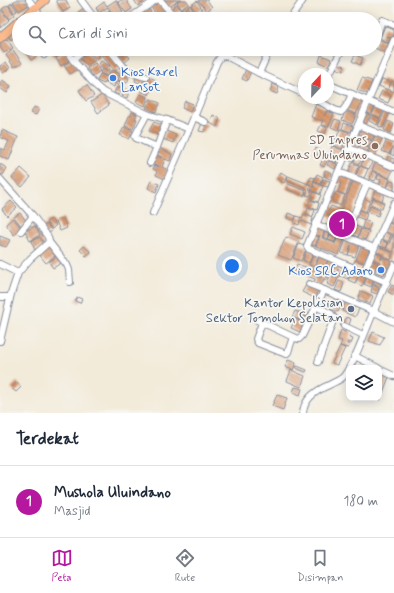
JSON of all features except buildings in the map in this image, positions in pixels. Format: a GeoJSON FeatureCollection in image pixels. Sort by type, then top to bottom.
{"type":"FeatureCollection","features":[{"type":"Feature","properties":{"kind":"highway"},"geometry":{"type":"LineString","coordinates":[[30,12],[44,0]]}},
{"type":"Feature","properties":{"kind":"highway"},"geometry":{"type":"LineString","coordinates":[[0,38],[12,29]]}},
{"type":"Feature","properties":{"kind":"street"},"geometry":{"type":"LineString","coordinates":[[29,0],[38,12]]}},
{"type":"Feature","properties":{"kind":"street"},"geometry":{"type":"LineString","coordinates":[[81,0],[90,12]]}},
{"type":"Feature","properties":{"kind":"street"},"geometry":{"type":"LineString","coordinates":[[138,12],[156,0]]}},
{"type":"Feature","properties":{"kind":"street"},"geometry":{"type":"LineString","coordinates":[[160,0],[170,12]]}},
{"type":"Feature","properties":{"kind":"street"},"geometry":{"type":"LineString","coordinates":[[295,12],[303,0]]}},
{"type":"Feature","properties":{"kind":"street"},"geometry":{"type":"LineString","coordinates":[[382,20],[394,25]]}},
{"type":"Feature","properties":{"kind":"street"},"geometry":{"type":"LineString","coordinates":[[390,280],[364,272],[308,248],[307,244],[368,101],[392,51],[394,40]]}},
{"type":"Feature","properties":{"kind":"street"},"geometry":{"type":"LineString","coordinates":[[70,56],[101,90],[147,114],[189,129]]}},
{"type":"Feature","properties":{"kind":"street"},"geometry":{"type":"LineString","coordinates":[[73,60],[78,56]]}},
{"type":"Feature","properties":{"kind":"street"},"geometry":{"type":"LineString","coordinates":[[115,56],[132,73],[146,77]]}},
{"type":"Feature","properties":{"kind":"street"},"geometry":{"type":"LineString","coordinates":[[152,213],[189,129],[216,62],[221,56],[226,56],[298,91]]}},
{"type":"Feature","properties":{"kind":"street"},"geometry":{"type":"LineString","coordinates":[[259,73],[267,56]]}},
{"type":"Feature","properties":{"kind":"street"},"geometry":{"type":"LineString","coordinates":[[332,68],[338,56]]}},
{"type":"Feature","properties":{"kind":"street"},"geometry":{"type":"LineString","coordinates":[[334,86],[394,112]]}},
{"type":"Feature","properties":{"kind":"street"},"geometry":{"type":"LineString","coordinates":[[325,104],[341,112],[345,108],[352,94]]}},
{"type":"Feature","properties":{"kind":"street"},"geometry":{"type":"LineString","coordinates":[[147,114],[136,134],[136,138],[157,147]]}},
{"type":"Feature","properties":{"kind":"street"},"geometry":{"type":"LineString","coordinates":[[194,117],[205,122]]}},
{"type":"Feature","properties":{"kind":"street"},"geometry":{"type":"LineString","coordinates":[[150,163],[167,120]]}},
{"type":"Feature","properties":{"kind":"street"},"geometry":{"type":"LineString","coordinates":[[358,125],[394,140]]}},
{"type":"Feature","properties":{"kind":"street"},"geometry":{"type":"LineString","coordinates":[[349,148],[394,167]]}},
{"type":"Feature","properties":{"kind":"street"},"geometry":{"type":"LineString","coordinates":[[339,172],[394,194]]}},
{"type":"Feature","properties":{"kind":"street"},"geometry":{"type":"LineString","coordinates":[[0,179],[33,216],[48,236],[49,242],[68,265],[70,282]]}},
{"type":"Feature","properties":{"kind":"street"},"geometry":{"type":"LineString","coordinates":[[345,235],[367,184]]}},
{"type":"Feature","properties":{"kind":"street"},"geometry":{"type":"LineString","coordinates":[[364,272],[394,203]]}},
{"type":"Feature","properties":{"kind":"street"},"geometry":{"type":"LineString","coordinates":[[21,231],[33,216]]}},
{"type":"Feature","properties":{"kind":"street"},"geometry":{"type":"LineString","coordinates":[[315,224],[374,248]]}},
{"type":"Feature","properties":{"kind":"street"},"geometry":{"type":"LineString","coordinates":[[0,341],[10,297],[18,273],[30,259],[49,242]]}},
{"type":"Feature","properties":{"kind":"street"},"geometry":{"type":"LineString","coordinates":[[0,264],[18,273]]}},
{"type":"Feature","properties":{"kind":"street"},"geometry":{"type":"LineString","coordinates":[[303,413],[304,407],[310,397],[345,375],[355,356],[373,311],[390,280],[394,265]]}},
{"type":"Feature","properties":{"kind":"street"},"geometry":{"type":"LineString","coordinates":[[309,284],[373,311],[394,322]]}},
{"type":"Feature","properties":{"kind":"street"},"geometry":{"type":"LineString","coordinates":[[293,337],[286,354],[258,343],[256,339],[260,322],[299,339],[302,336],[324,290]]}},
{"type":"Feature","properties":{"kind":"street"},"geometry":{"type":"LineString","coordinates":[[0,297],[10,297]]}},
{"type":"Feature","properties":{"kind":"street"},"geometry":{"type":"LineString","coordinates":[[316,306],[331,314],[334,318],[318,362]]}},
{"type":"Feature","properties":{"kind":"street"},"geometry":{"type":"LineString","coordinates":[[344,326],[364,335]]}},
{"type":"Feature","properties":{"kind":"street"},"geometry":{"type":"LineString","coordinates":[[355,356],[372,365]]}},
{"type":"Feature","properties":{"kind":"street"},"geometry":{"type":"LineString","coordinates":[[382,370],[394,376]]}},
{"type":"Feature","properties":{"kind":"place","name":"Kios Karel Lansot"},"geometry":{"type":"Point","coordinates":[113,78]}},
{"type":"Feature","properties":{"kind":"place","name":"SD Inpres Perumnas Uluindano"},"geometry":{"type":"Point","coordinates":[375,146]}},
{"type":"Feature","properties":{"kind":"place","name":"Mushola Uluindano"},"geometry":{"type":"Point","coordinates":[342,224]}},
{"type":"Feature","properties":{"kind":"place","name":"Kios SRC Adaro"},"geometry":{"type":"Point","coordinates":[381,270]}},
{"type":"Feature","properties":{"kind":"place","name":"Kantor Kepolisian Sektor Tomohon Selatan"},"geometry":{"type":"Point","coordinates":[351,309]}}]}
